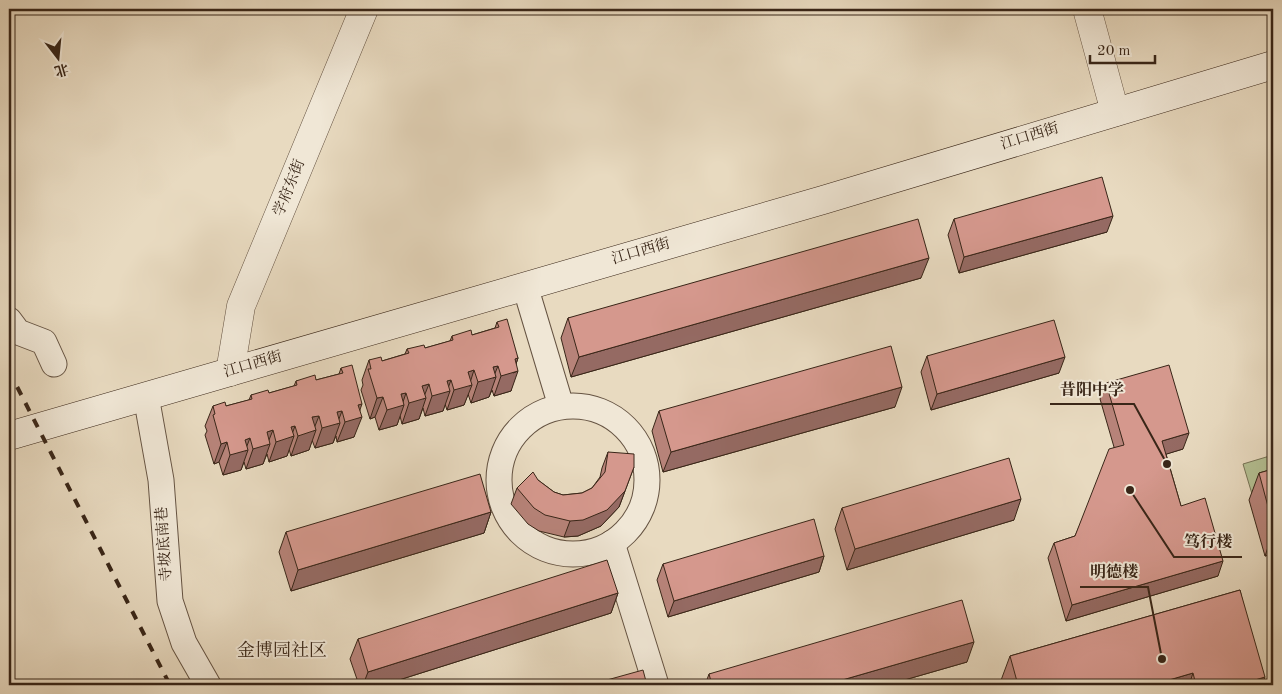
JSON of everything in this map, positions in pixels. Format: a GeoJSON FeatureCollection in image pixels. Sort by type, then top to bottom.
{"type":"FeatureCollection","features":[{"type":"Feature","properties":{"kind":"main road","name":"学府东街"},"geometry":{"type":"LineString","coordinates":[[230,372],[241,306],[364,9]]}},
{"type":"Feature","properties":{"kind":"main road"},"geometry":{"type":"LineString","coordinates":[[1087,9],[1115,112]]}},
{"type":"Feature","properties":{"kind":"main road","name":"江口西街"},"geometry":{"type":"LineString","coordinates":[[9,436],[832,197],[1273,65]]}},
{"type":"Feature","properties":{"kind":"street"},"geometry":{"type":"LineString","coordinates":[[525,286],[561,406]]}},
{"type":"Feature","properties":{"kind":"street"},"geometry":{"type":"LineString","coordinates":[[9,320],[18,332],[44,342],[54,364]]}},
{"type":"Feature","properties":{"kind":"street","name":"寺坡底南巷"},"geometry":{"type":"LineString","coordinates":[[146,396],[160,480],[170,601],[184,643],[208,685]]}},
{"type":"Feature","properties":{"kind":"street"},"geometry":{"type":"LineString","coordinates":[[561,406],[591,408],[619,422],[639,446],[645,461],[647,476],[642,508],[635,522],[612,543],[597,551],[582,554],[565,554],[550,551],[522,534],[504,508],[498,478],[500,464],[508,444],[521,426],[532,418],[561,406]]}},
{"type":"Feature","properties":{"kind":"street"},"geometry":{"type":"LineString","coordinates":[[612,543],[656,685]]}},
{"type":"Feature","properties":{"kind":"green space"},"geometry":{"type":"Polygon","coordinates":[[[1273,455],[1273,488],[1252,494],[1243,464],[1273,455]]]}},
{"type":"Feature","properties":{"kind":"building"},"geometry":{"type":"Polygon","coordinates":[[[1102,177],[1113,216],[964,257],[954,219],[1102,177]]]}},
{"type":"Feature","properties":{"kind":"building"},"geometry":{"type":"Polygon","coordinates":[[[918,219],[929,258],[579,357],[568,318],[918,219]]]}},
{"type":"Feature","properties":{"kind":"building"},"geometry":{"type":"Polygon","coordinates":[[[507,319],[518,358],[515,359],[518,371],[501,376],[498,366],[493,367],[496,377],[478,382],[474,370],[468,372],[472,385],[454,390],[451,380],[447,381],[450,391],[432,396],[429,384],[422,386],[426,398],[409,403],[406,393],[401,394],[404,405],[387,410],[383,397],[377,398],[368,369],[371,369],[369,360],[381,357],[382,361],[409,353],[407,349],[424,345],[425,348],[453,340],[452,336],[471,330],[472,335],[499,327],[497,322],[507,319]]]}},
{"type":"Feature","properties":{"kind":"building"},"geometry":{"type":"Polygon","coordinates":[[[1054,320],[1065,357],[937,394],[927,356],[1054,320]]]}},
{"type":"Feature","properties":{"kind":"building"},"geometry":{"type":"Polygon","coordinates":[[[891,346],[902,387],[671,452],[659,411],[891,346]]]}},
{"type":"Feature","properties":{"kind":"building"},"geometry":{"type":"Polygon","coordinates":[[[352,365],[362,404],[358,405],[362,417],[345,422],[342,411],[337,412],[340,423],[322,428],[319,416],[312,417],[316,430],[298,436],[295,426],[291,427],[294,436],[276,442],[273,430],[267,432],[270,444],[253,449],[250,438],[245,440],[248,450],[230,455],[227,442],[221,444],[213,415],[215,414],[213,406],[225,402],[226,406],[252,399],[251,395],[268,390],[269,393],[297,385],[296,381],[315,375],[316,380],[343,373],[341,368],[352,365]]]}},
{"type":"Feature","properties":{"kind":"building"},"geometry":{"type":"Polygon","coordinates":[[[1169,365],[1189,433],[1162,441],[1181,506],[1205,498],[1223,561],[1072,605],[1054,543],[1075,536],[1109,449],[1124,445],[1106,383],[1169,365]]]}},
{"type":"Feature","properties":{"kind":"building"},"geometry":{"type":"Polygon","coordinates":[[[608,452],[634,454],[634,467],[625,491],[607,510],[583,520],[570,521],[545,515],[534,508],[517,488],[533,472],[538,480],[554,492],[563,495],[582,493],[592,488],[605,472],[608,452]]]}},
{"type":"Feature","properties":{"kind":"building"},"geometry":{"type":"Polygon","coordinates":[[[1009,458],[1021,499],[855,549],[842,508],[1009,458]]]}},
{"type":"Feature","properties":{"kind":"building"},"geometry":{"type":"Polygon","coordinates":[[[1273,469],[1273,525],[1259,473],[1273,469]]]}},
{"type":"Feature","properties":{"kind":"building"},"geometry":{"type":"Polygon","coordinates":[[[480,474],[491,512],[298,570],[286,532],[480,474]]]}},
{"type":"Feature","properties":{"kind":"building"},"geometry":{"type":"Polygon","coordinates":[[[814,519],[824,556],[674,601],[663,564],[814,519]]]}},
{"type":"Feature","properties":{"kind":"building"},"geometry":{"type":"Polygon","coordinates":[[[607,560],[618,593],[368,672],[358,639],[607,560]]]}},
{"type":"Feature","properties":{"kind":"building"},"geometry":{"type":"Polygon","coordinates":[[[1240,590],[1265,677],[1238,685],[1196,685],[1193,673],[1152,685],[1018,685],[1010,656],[1240,590]]]}},
{"type":"Feature","properties":{"kind":"building"},"geometry":{"type":"Polygon","coordinates":[[[962,600],[974,642],[825,685],[712,685],[709,674],[962,600]]]}},
{"type":"Feature","properties":{"kind":"building"},"geometry":{"type":"Polygon","coordinates":[[[643,670],[647,685],[589,685],[643,670]]]}},
{"type":"Feature","properties":{"kind":"railway"},"geometry":{"type":"LineString","coordinates":[[9,371],[170,685]]}},
{"type":"Feature","properties":{"kind":"place","name":"昔阳中学"},"geometry":{"type":"Point","coordinates":[1167,464]}},
{"type":"Feature","properties":{"kind":"place","name":"笃行楼"},"geometry":{"type":"Point","coordinates":[1130,490]}},
{"type":"Feature","properties":{"kind":"place","name":"明德楼"},"geometry":{"type":"Point","coordinates":[1162,659]}},
{"type":"Feature","properties":{"kind":"district","name":"金博园社区"},"geometry":{"type":"Point","coordinates":[282,651]}}]}
